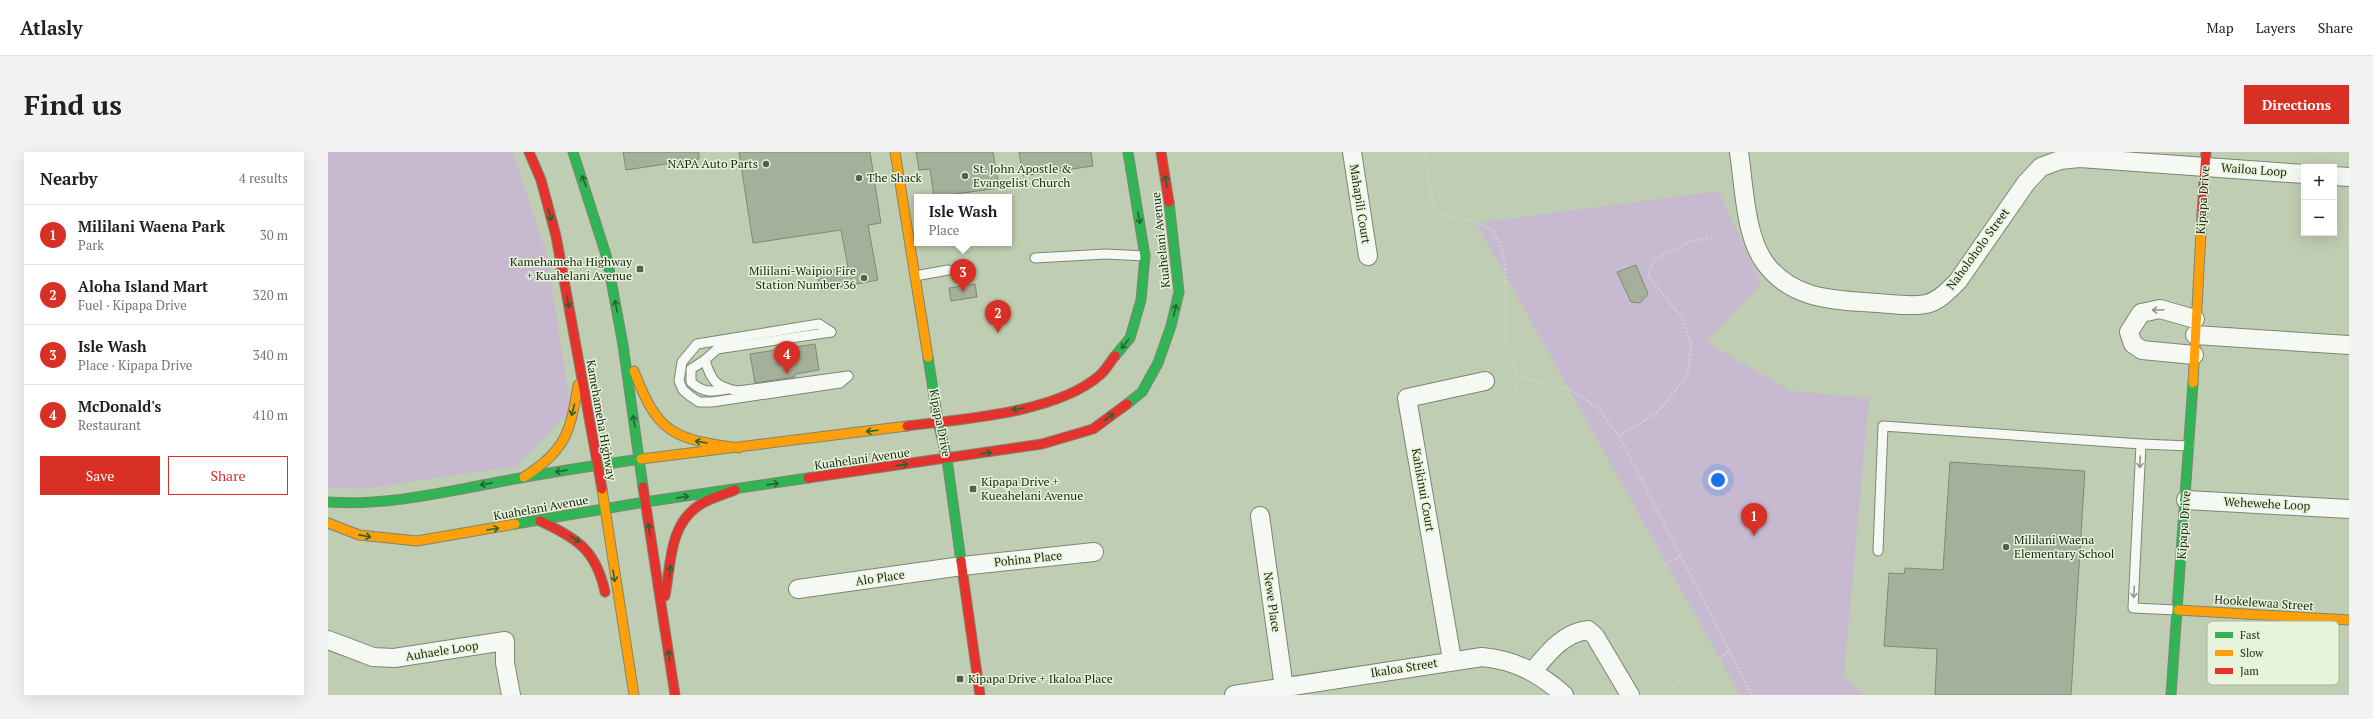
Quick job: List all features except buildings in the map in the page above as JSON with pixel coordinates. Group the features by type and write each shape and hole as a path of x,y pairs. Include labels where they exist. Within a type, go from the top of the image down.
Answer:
{"street":[{"name":"Kamehameha Highway","path":"529,152 541,180 556,236 598,466 634,695"},
{"path":"573,152 588,194 607,258 623,345 645,502 675,695"},
{"name":"Kipapa Drive","path":"895,152 938,422 947,459 980,695"},
{"name":"Kuahelani Avenue","path":"328,502 355,504 389,502 524,477 640,459 740,448 938,422 1040,406 1075,391 1100,374 1130,338 1141,300 1145,256 1128,152"},
{"name":"Kuahelani Avenue","path":"328,523 359,535 417,541 645,502 1042,444 1093,429 1142,392 1158,363 1171,326 1179,292 1174,235 1161,152"},
{"name":"Mahapili Court","path":"1352,152 1368,256"},
{"name":"Naholoholo Street","path":"1739,152 1753,239 1765,263 1784,281 1802,292 1820,299 1907,305 1928,304 1944,294 1958,281 2026,183 2041,167 2060,160 2080,158 2205,159"},
{"name":"Kipapa Drive","path":"2171,695 2190,446 2195,327 2205,159"},
{"name":"Wailoa Loop","path":"2205,159 2301,174"},
{"path":"2337,176 2349,177"},
{"path":"2194,355 2142,350 2133,344 2129,332 2141,313 2160,309 2195,327 2349,345"},
{"path":"623,345 655,416 671,431 690,440 740,448"},
{"path":"524,477 550,458 564,440 575,407 580,372"},
{"name":"Kahikinui Court","path":"1452,660 1407,398 1485,381"},
{"path":"662,609 671,572 671,551 684,518 697,506 734,490"},
{"name":"Wehewehe Loop","path":"2186,500 2349,508"},
{"name":"Newe Place","path":"1260,516 1284,688"},
{"path":"540,521 575,538 590,550 602,572 607,602"},
{"name":"Pohina Place","path":"962,566 1094,552"},
{"name":"Alo Place","path":"798,589 962,566"},
{"name":"Hookelewaa Street","path":"2178,610 2349,620"},
{"path":"1534,671 1556,646 1578,632 1588,630 1595,636 1630,695"},
{"name":"Auhaele Loop","path":"328,640 373,657 394,658 506,641 506,663 512,695"},
{"name":"Ikaloa Street","path":"1234,695 1452,660 1482,657 1515,662 1534,671 1564,695"},
{"path":"621,676 629,695"}],"lane":[{"path":"1035,258 1106,254 1145,256"},
{"path":"915,276 948,270"},
{"path":"705,360 708,372 714,381 727,389 738,391 848,376 840,383 712,402 699,402 683,390 679,381 682,362 698,344 819,324 831,332 717,350 705,360 691,368 691,382 702,391 713,392 727,389"},
{"path":"1878,551 1883,426 2190,446"},
{"path":"2141,444 2133,608 2178,610"}],"path":[{"path":"1425,152 1434,214 1470,220 1491,230 1502,251 1506,289 1506,346 1518,376 1515,390"},
{"path":"1619,436 1658,412 1688,374 1691,344 1683,319 1648,276 1654,260 1691,241 1712,238"},
{"path":"1518,376 1570,390 1598,408 1619,436 1752,695"},
{"path":"1643,576 1681,556"},
{"path":"1668,688 1730,651"}],"shaded area":[{"path":"328,152 513,152 547,256 571,410 516,466 363,489 328,487"},
{"path":"1719,191 1761,284 1706,342 1791,391 1869,398 1844,675 1863,695 1740,695 1476,223"}],"traffic: fast":[{"path":"573,152 607,258 623,345 643,487"},
{"path":"1115,356 1130,338 1141,300 1145,256 1128,152"},
{"path":"1127,404 1142,392 1158,363 1171,326 1179,292 1169,202"},
{"path":"928,357 938,422 947,459 961,561"},
{"path":"2171,695 2193,383"},
{"path":"328,502 348,503 389,501 448,492 584,467 641,459"},
{"path":"515,524 645,502 808,478"}],"traffic: slow":[{"path":"895,152 928,357"},
{"path":"2193,383 2202,214"},
{"path":"634,371 651,408 660,421 671,430 698,441 739,448"},
{"path":"524,477 549,458 564,439 572,416 578,385"},
{"path":"641,459 907,426"},
{"path":"602,489 634,695"},
{"path":"328,523 359,535 417,541 515,524"},
{"path":"2178,610 2349,620"}],"traffic: jam":[{"path":"529,152 541,180 556,236 602,489"},
{"path":"1161,152 1169,202"},
{"path":"2202,214 2206,152"},
{"path":"907,426 981,417 1035,406 1060,398 1082,388 1100,375 1115,356"},
{"path":"808,478 1042,444 1093,429 1127,404"},
{"path":"643,487 675,695"},
{"path":"665,596 670,559 676,535 681,524 689,514 702,503 735,490"},
{"path":"540,521 564,533 583,547 596,566 605,592"},
{"path":"961,561 980,695"}],"place":[{"name":"NAPA Auto Parts","path":"766,164"},
{"name":"St. John Apostle & Evangelist Church","path":"965,176"},
{"name":"The Shack","path":"859,178"},
{"name":"Kamehameha Highway + Kuahelani Avenue","path":"640,269"},
{"name":"Mililani-Waipio Fire Station Number 36","path":"864,278"},
{"name":"Isle Wash","path":"963,292"},
{"name":"Aloha Island Mart","path":"998,333"},
{"name":"McDonald's","path":"787,374"},
{"name":"Kipapa Drive + Kueahelani Avenue","path":"973,489"},
{"name":"Mililani Waena Park","path":"1754,536"},
{"name":"Mililani Waena Elementary School","path":"2006,547"},
{"name":"Kipapa Drive + Ikaloa Place","path":"960,679"}]}
